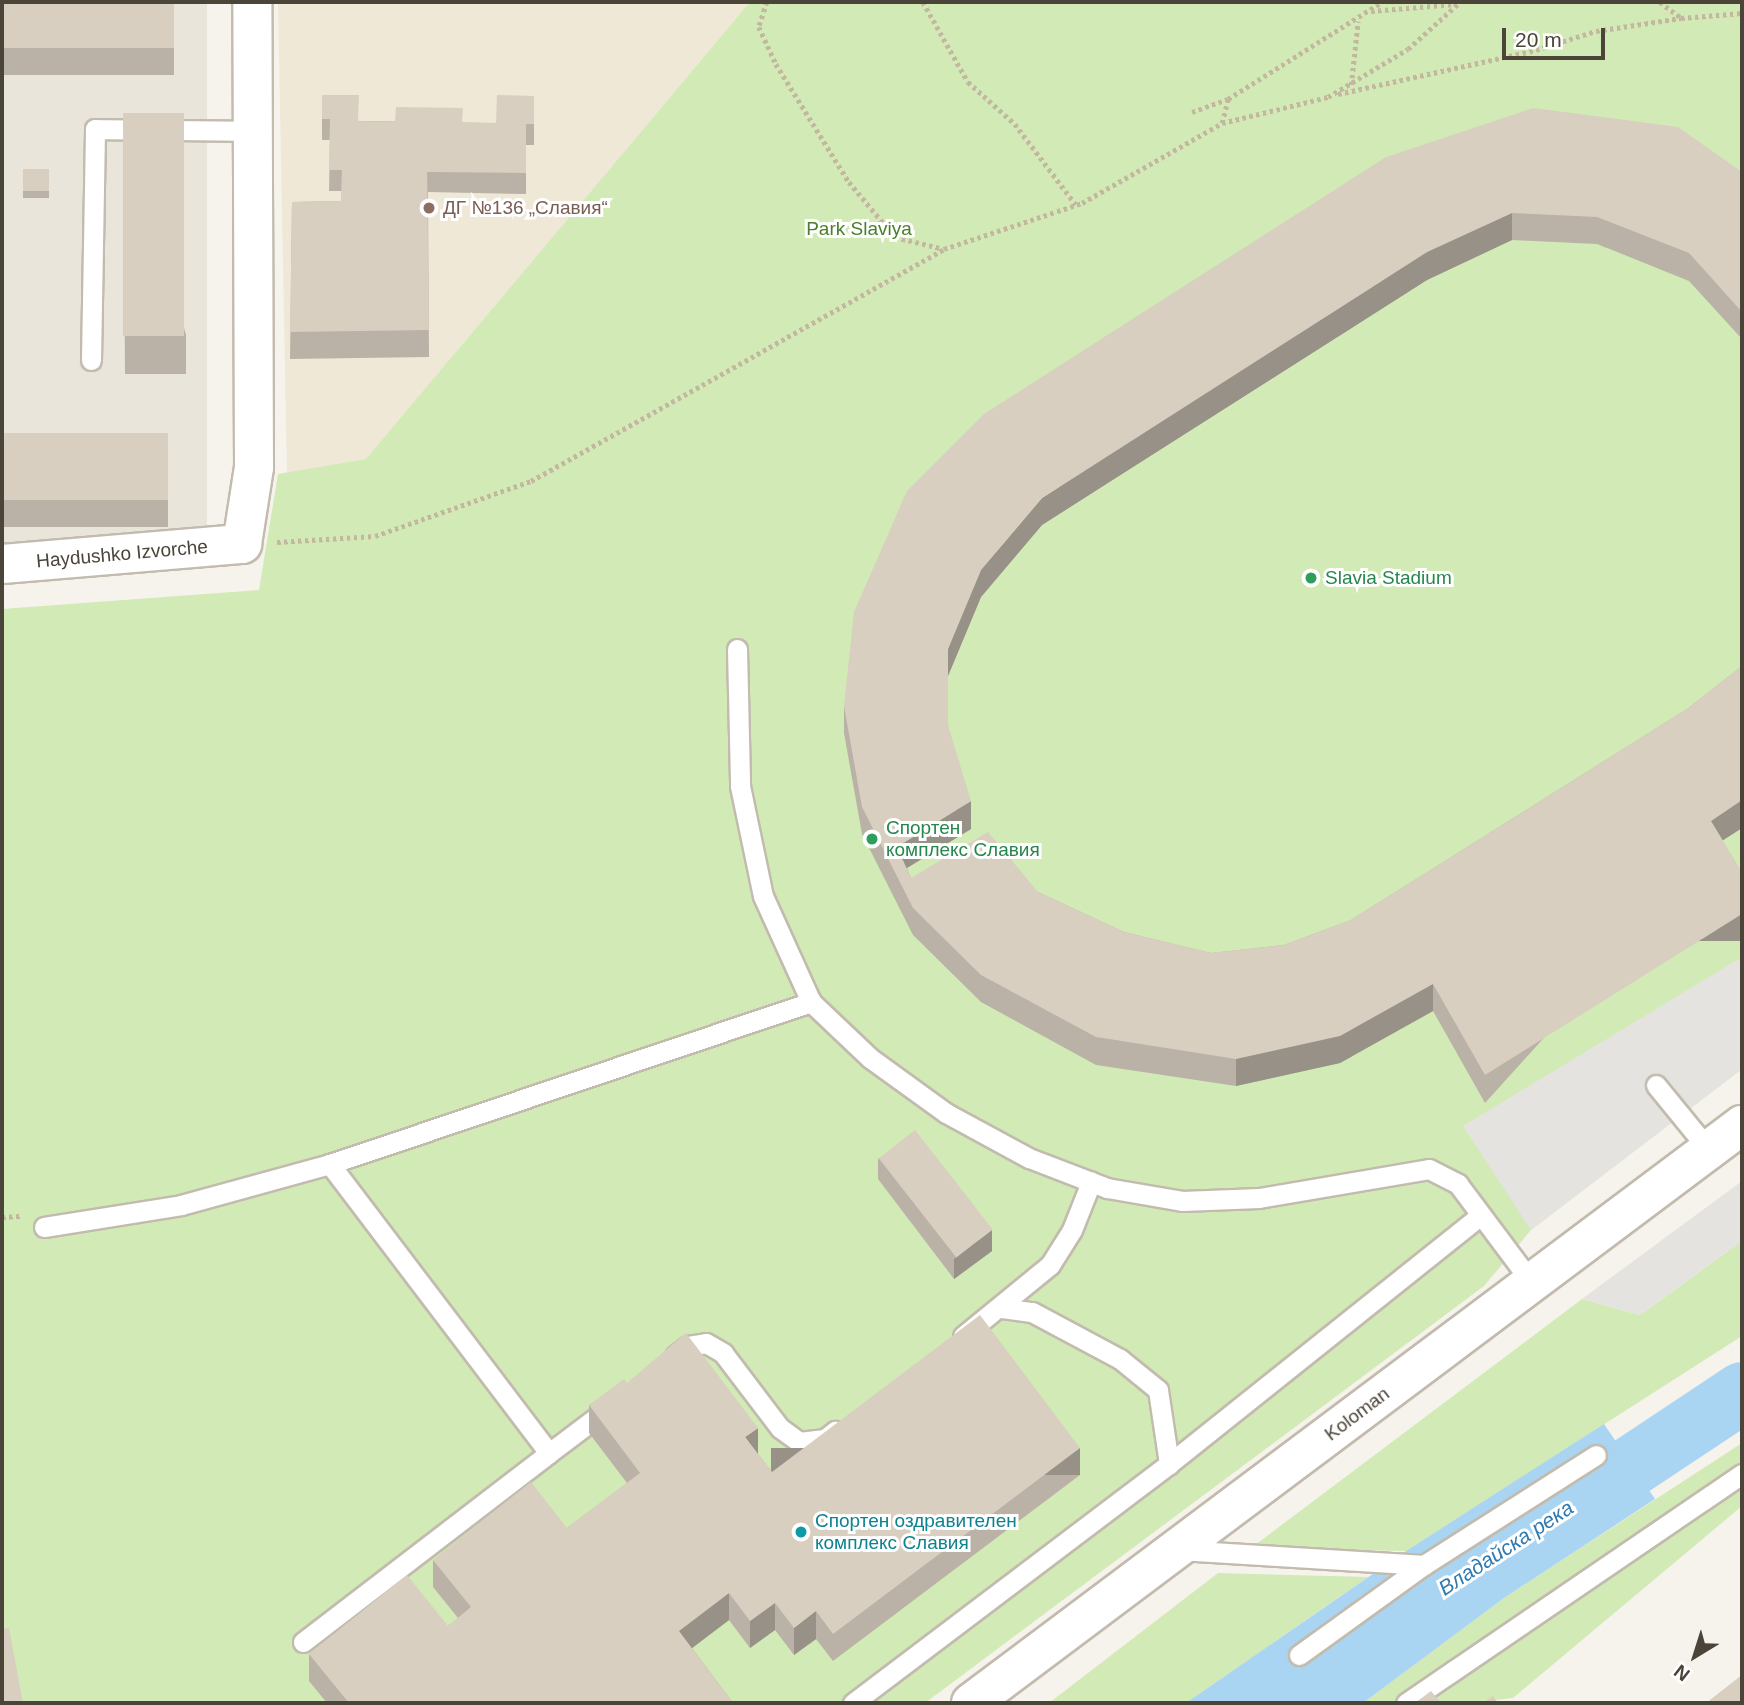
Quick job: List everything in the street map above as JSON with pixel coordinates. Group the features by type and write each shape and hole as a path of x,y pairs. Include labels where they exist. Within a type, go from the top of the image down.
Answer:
{"street":[{"path":"242,544 254,467 252,2"},
{"name":"Haydushko Izvorche","path":"2,564 242,544"},
{"name":"Koloman","path":"971,1703 1742,1125"}],"lane":[{"path":"91,360 95,129 252,131"},
{"path":"737,649 740,786 762,896 811,1002 870,1058 946,1113 1029,1158 1091,1182 1182,1201 1247,1199 1429,1169 1458,1184 1532,1283"},
{"path":"44,1227 181,1205 330,1164 811,1002"},
{"path":"1656,1085 1709,1150"},
{"path":"330,1164 550,1453"},
{"path":"947,1349 1002,1308 1050,1265 1072,1230 1091,1182"},
{"path":"853,1703 1169,1464 1481,1215"},
{"path":"1002,1308 1032,1312 1120,1359 1158,1390 1169,1464"},
{"path":"656,1371 688,1346 706,1343 723,1353 780,1428 799,1442 825,1439 847,1423"},
{"path":"303,1642 624,1396"},
{"path":"1299,1655 1424,1565 1597,1455"},
{"path":"1406,1703 1742,1474"},
{"path":"1175,1550 1424,1565"}],"path":[{"path":"767,2 759,27 776,64 849,182 895,237 944,249"},
{"path":"923,2 968,82 1016,124 1076,205"},
{"path":"1192,112 1228,99 1358,20 1382,2"},
{"path":"1660,2 1681,18"},
{"path":"1369,12 1458,3"},
{"path":"1328,97 1408,49 1458,3"},
{"path":"242,544 375,536 531,481 944,249 1076,205 1222,123 1351,90 1536,50 1596,31 1681,18 1742,13"},
{"path":"1351,90 1358,20"},
{"path":"1222,123 1228,99"}],"shaded area":[{"path":"2,2 207,2 207,548 2,548"},
{"name":"ДГ №136 „Славия“","path":"278,2 750,2 366,459 287,474"},
{"path":"1742,957 1742,1069 1531,1230 1463,1126"},
{"path":"1742,1181 1742,1241 1640,1315 1582,1299"}],"green space":[{"name":"Спортен комплекс Славия","path":"750,2 1742,2 1742,1069 1531,1230 1484,1286 925,1703 2,1703 2,609 259,590 278,474 366,459"},
{"path":"1742,1241 1742,1336 1406,1551 1251,1548 1582,1299 1640,1315"},
{"path":"1742,1443 1742,1506 1513,1698 1469,1703 1363,1703 1504,1598"},
{"path":"1218,1573 1368,1577 1186,1703 1049,1703"}],"water":[{"path":"1604,1424 1655,1499 1504,1598 1363,1703 1186,1703 1406,1551"}],"building":[{"path":"2,2 174,2 174,48 2,48"},
{"path":"322,95 359,95 358,121 395,122 396,107 463,108 462,123 496,123 497,95 534,96 534,124 526,124 526,173 427,172 427,164 342,164 342,170 329,170 330,119 322,119"},
{"path":"1533,108 1678,127 1742,172 1742,312 1689,253 1597,217 1512,213 1427,252 1042,498 981,570 948,649 948,725 971,801 897,847 911,878 988,832 1038,892 1124,932 1211,953 1284,945 1351,920 1687,709 1742,666 1742,800 1711,821 1742,872 1742,914 1485,1075 1433,984 1340,1036 1236,1059 1096,1037 981,975 913,908 862,807 844,706 854,612 907,491 984,414 1386,157"},
{"path":"123,113 184,113 184,336 123,336"},
{"path":"342,164 427,164 429,330 290,332 292,202 341,201"},
{"path":"23,169 49,169 49,191 23,191"},
{"path":"2,433 168,433 168,500 2,500"},
{"path":"915,1130 993,1229 956,1258 879,1158"},
{"name":"Спортен оздравителен комплекс Славия","path":"980,1315 1080,1448 833,1634 816,1611 794,1628 775,1603 750,1621 729,1593 679,1631 733,1703 349,1703 309,1654 407,1575 448,1626 471,1607 433,1560 531,1482 567,1528 640,1473 589,1405 624,1379 627,1383 686,1333 758,1428 745,1437 772,1472"},
{"path":"9,1628 23,1703 2,1703 2,1629"},
{"path":"1742,1675 1742,1703 1706,1703"},
{"path":"1431,1691 1441,1703 1415,1703"},
{"path":"1493,1696 1498,1703 1483,1703"}],"waterway":[{"name":"Владайска река","path":"1563,1511 1742,1392"}],"place":[{"name":"ДГ №136 „Славия“","path":"429,208"},
{"name":"Slavia Stadium","path":"1311,578"},
{"name":"Спортен комплекс Славия","path":"872,839"},
{"name":"Спортен оздравителен комплекс Славия","path":"801,1532"}],"park label":[{"name":"Park Slaviya","path":"859,229"}]}
